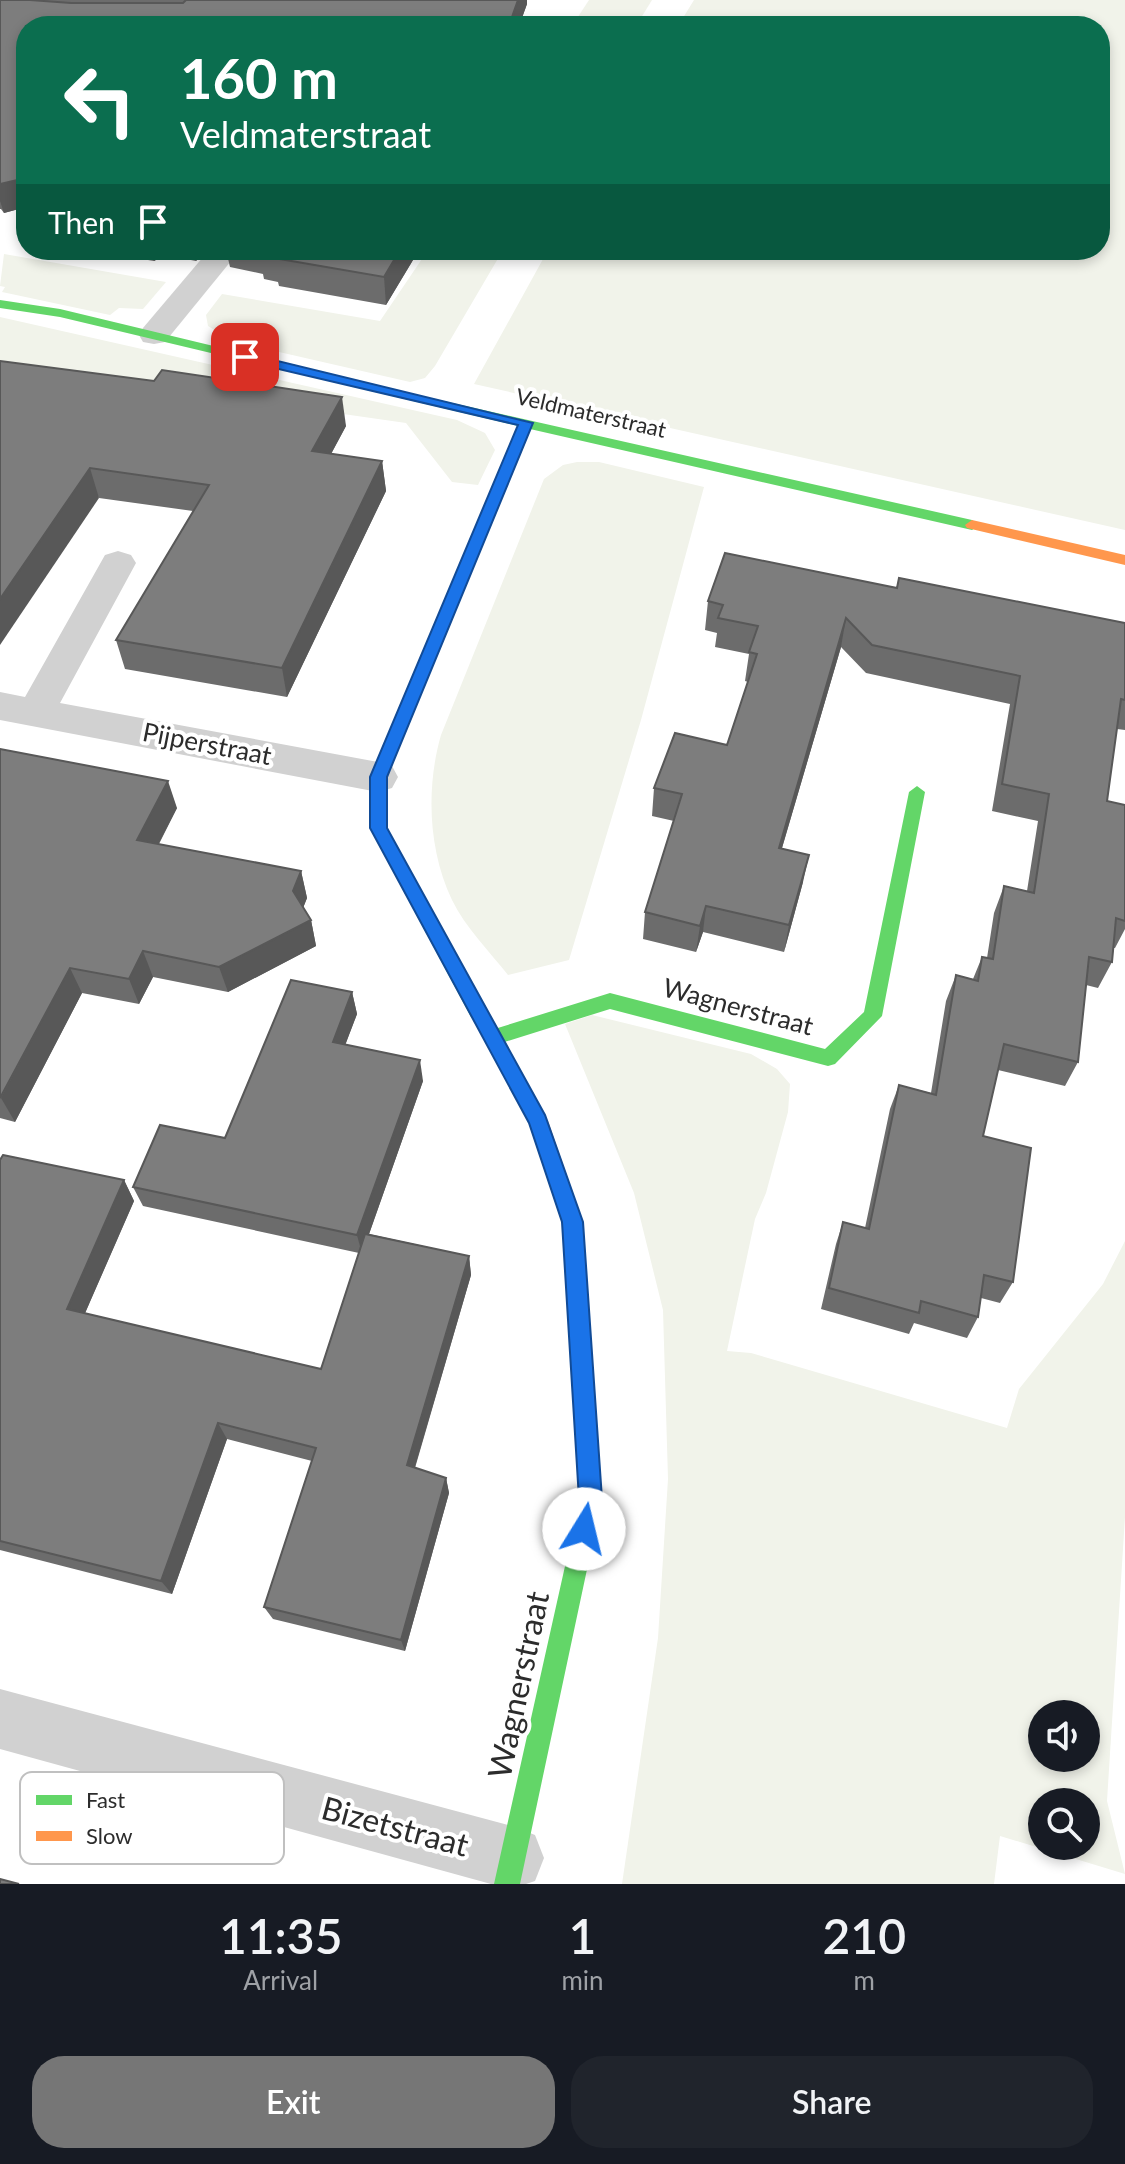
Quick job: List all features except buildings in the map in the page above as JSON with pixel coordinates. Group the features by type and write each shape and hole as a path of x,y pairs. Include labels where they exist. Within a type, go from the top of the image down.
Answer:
{"street":[{"path":"154,335 217,260"},
{"name":"Veldmaterstraat","path":"0,304 60,313 1125,560"},
{"name":"Wagnerstraat","path":"510,1871 591,1499 573,1222 538,1121 495,1037 378,828 378,777 526,423"},
{"name":"Pijperstraat","path":"118,563 18,709 378,777"},
{"name":"Wagnerstraat","path":"495,1037 610,1001 828,1058 873,1016 917,792"},
{"name":"Bizetstraat","path":"0,1719 178,1772"},
{"name":"Bizetstraat","path":"284,1804 510,1871"}],"shaded area":[{"path":"589,0 652,0 642,16 579,16"},
{"path":"694,0 1125,0 1125,530 474,384 542,260 1110,260 1110,16 684,16"},
{"path":"4,254 16,256 16,260 39,260 166,282 143,309 119,308 110,315 2,292 5,287 0,286"},
{"path":"421,260 497,260 435,366 425,378 410,382 218,338 221,334 208,326 206,315 222,294 380,321"},
{"path":"0,317 457,420 485,433 495,450 478,485 452,482 406,423 0,365"},
{"path":"599,462 704,487 641,720 569,960 508,975 464,920 444,881 434,840 433,776 441,735 544,479 563,465"},
{"path":"592,1015 751,1054 777,1069 790,1084 788,1112 766,1193 755,1219 727,1351 751,1353 1007,1428 1019,1389 1103,1284 1125,1241 1125,1517 1107,1801 1125,1874 1079,1860 1100,1860 1100,1788 1028,1788 1028,1845 1000,1836 994,1884 622,1884 658,1638 668,1479 663,1310 634,1193 565,1024"}],"traffic: fast":[{"path":"0,304 60,313 426,401 972,525"},
{"path":"478,1011 378,828 378,777 526,423"},
{"path":"495,1037 610,1001 828,1058 873,1016 917,792"},
{"path":"507,1884 591,1499 576,1275"}],"traffic: slow":[{"path":"972,525 1125,560"},
{"path":"478,1011 538,1121 573,1222 576,1275"}],"route":[{"path":"245,357 526,423 378,777 378,828 495,1037 538,1121 573,1222 591,1499 584,1529"}]}
